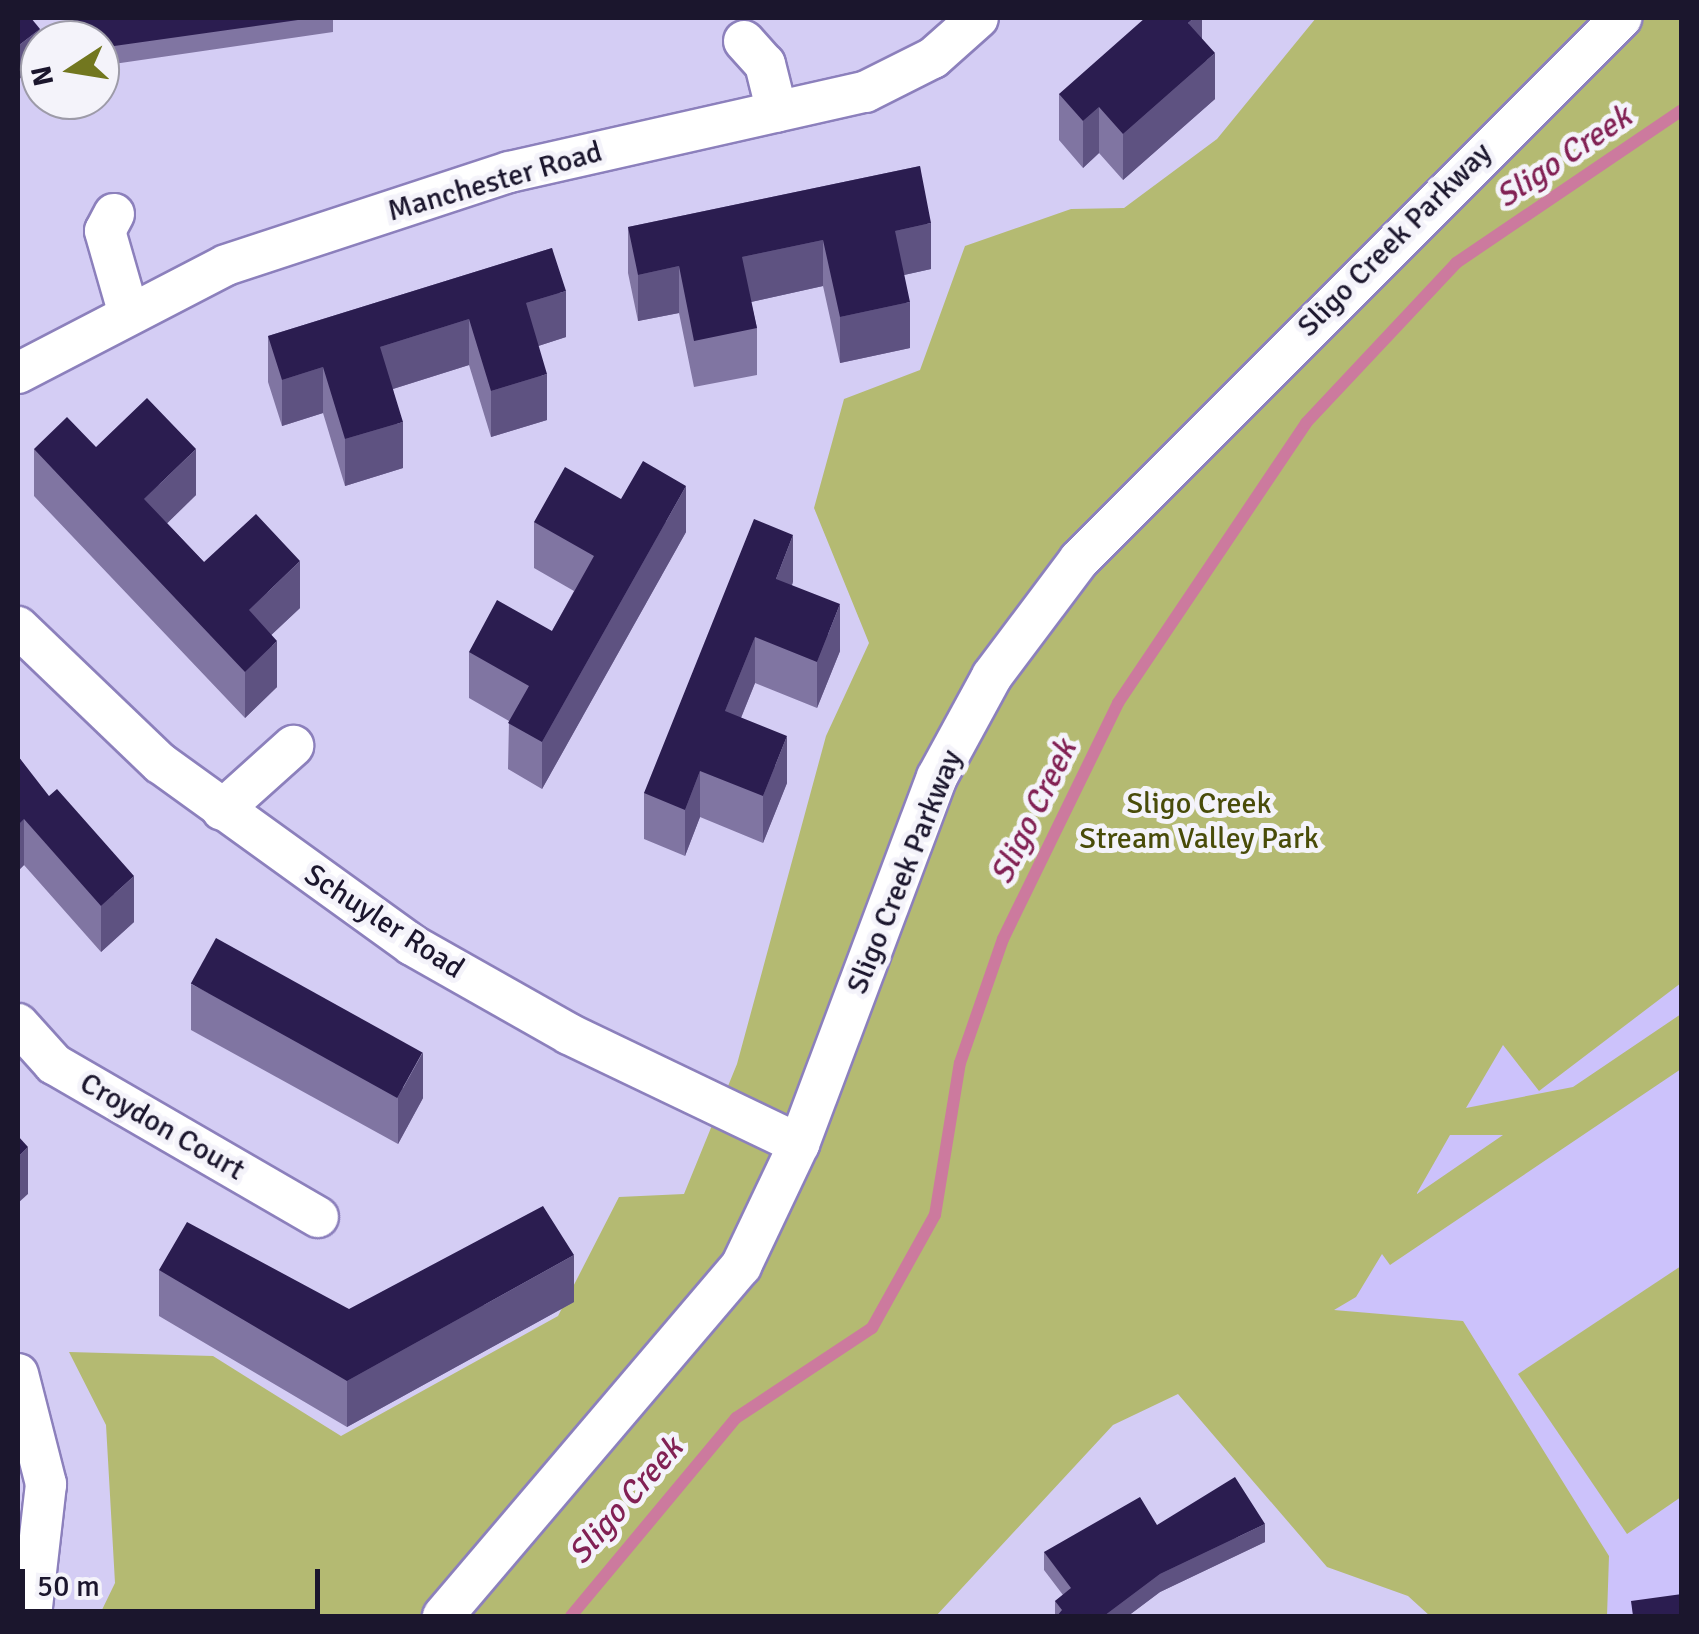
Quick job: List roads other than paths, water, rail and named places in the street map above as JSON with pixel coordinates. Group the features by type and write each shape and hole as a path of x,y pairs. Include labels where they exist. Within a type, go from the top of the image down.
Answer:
{"street":[{"name":"Manchester Road","path":"18,373 128,312 226,265 508,172 865,92 933,58 978,18"},
{"name":"Sligo Creek Parkway","path":"444,1616 684,1344 741,1266 798,1144 937,777 1002,662 1079,560 1622,18"},
{"path":"744,41 765,64 777,112"},
{"path":"114,214 106,231 128,312"},
{"name":"Schuyler Road","path":"18,627 222,810 412,946 798,1144"},
{"path":"222,810 294,746"},
{"name":"Croydon Court","path":"18,1024 54,1064 318,1216"},
{"path":"18,1374 46,1484 31,1616"}],"waterway":[{"name":"Sligo Creek","path":"571,1616 736,1418 872,1328 935,1215 960,1063 1003,939 1118,703 1306,423 1456,263 1682,110"}],"park label":[{"name":"Sligo Creek Stream Valley Park","path":"1199,821"}]}
